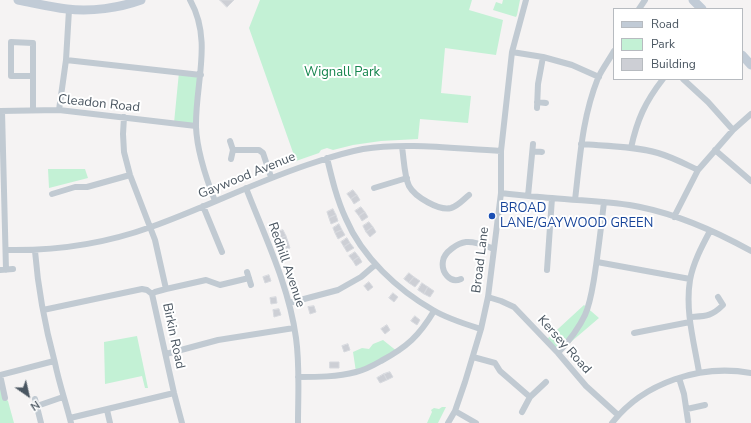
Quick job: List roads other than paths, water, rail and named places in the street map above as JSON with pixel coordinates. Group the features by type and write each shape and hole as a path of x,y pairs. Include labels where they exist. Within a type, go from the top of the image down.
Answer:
{"street":[{"path":"18,0 43,2 69,10 108,8 141,0"},
{"path":"190,0 200,31 203,52 196,126 200,155 215,201"},
{"name":"Broad Lane","path":"448,423 455,411 473,357 488,297 500,193 501,151 512,52 526,0"},
{"path":"693,0 701,8"},
{"path":"59,110 66,60 69,10"},
{"path":"33,76 11,76 11,42 33,43 34,110"},
{"path":"512,52 543,57 572,65 599,77"},
{"path":"575,200 581,144 587,112 599,77 613,53"},
{"path":"743,56 751,65"},
{"path":"543,57 538,84 537,105 546,103"},
{"path":"66,60 201,75"},
{"path":"631,148 635,128 643,109 662,80"},
{"path":"684,80 708,102 733,130"},
{"name":"Cleadon Road","path":"1,111 59,110 196,126"},
{"path":"1,111 6,250 3,270 13,269"},
{"path":"674,217 698,170 733,130 751,114"},
{"path":"124,117 124,152 130,175 155,240 166,289"},
{"path":"230,141 233,150 231,159"},
{"path":"528,196 533,144"},
{"path":"581,144 631,148 658,153 680,161 698,170"},
{"name":"Gaywood Avenue","path":"6,250 35,251 71,247 116,238 151,227 271,177 327,158 363,149 411,146 501,151"},
{"path":"402,147 410,188 420,197 431,205 442,208 453,208 468,196"},
{"path":"233,150 259,150 263,153 271,177"},
{"path":"715,150 751,180"},
{"path":"533,151 542,152"},
{"path":"327,158 346,220 363,249 375,264 398,286 417,301 434,311 481,329"},
{"path":"52,194 75,187 87,187 130,175"},
{"path":"374,188 407,178"},
{"name":"Redhill Avenue","path":"246,188 281,276 289,303 296,339 298,423"},
{"path":"500,193 604,202 640,207 674,217 710,231 732,240 751,251"},
{"path":"547,270 552,198"},
{"path":"558,353 577,330 585,314 590,298 597,262 604,202"},
{"path":"203,206 222,252"},
{"path":"699,372 690,320 690,279 696,259 710,231"},
{"path":"461,279 456,281 450,280 446,276 443,267 443,260 446,254 457,245 466,242 476,243 494,249"},
{"path":"35,251 37,280 43,310 54,361 70,421 174,393"},
{"path":"597,262 690,279"},
{"path":"289,303 338,290 361,277 375,264"},
{"path":"152,294 166,289 206,280 220,285 249,278"},
{"name":"Birkin Road","path":"43,310 142,289 147,290 152,294 182,423"},
{"name":"Kersey Road","path":"488,297 514,307 558,353 586,386 618,415"},
{"path":"718,297 723,305 730,307"},
{"path":"634,333 715,313 723,305"},
{"path":"298,377 327,377 356,372 376,364 409,343 434,311"},
{"path":"166,354 218,340 294,328"},
{"path":"473,357 495,364 500,371 530,397"},
{"path":"5,398 0,375 54,361"},
{"path":"612,423 618,415 637,399 661,384 699,372 718,370 751,373"},
{"path":"679,378 684,394 688,422"},
{"path":"522,412 530,397 546,382"},
{"path":"37,406 63,397"},
{"path":"34,399 41,423"},
{"path":"687,409 705,405"},
{"path":"107,410 110,423"},
{"path":"455,411 476,423"}],"place":[{"name":"BROAD LANE/GAYWOOD GREEN","path":"492,216"}],"park label":[{"name":"Wignall Park","path":"342,73"}]}
